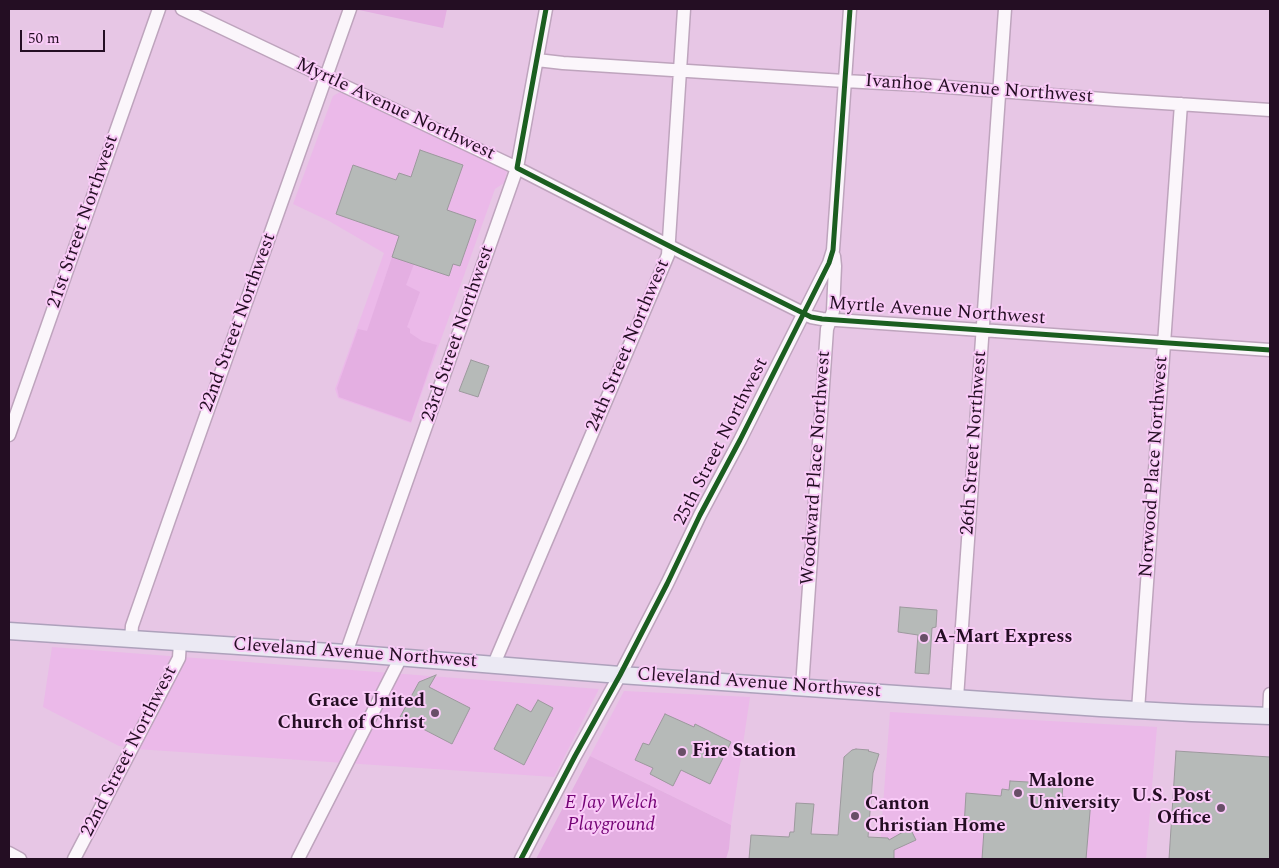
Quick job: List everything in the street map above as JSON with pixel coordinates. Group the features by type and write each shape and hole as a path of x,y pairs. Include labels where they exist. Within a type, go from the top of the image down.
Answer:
{"main road":[{"name":"Cleveland Avenue Northwest","path":"9,630 401,657 620,675 1192,714 1269,716"}],"street":[{"name":"21st Street Northwest","path":"9,435 159,9"},
{"name":"Myrtle Avenue Northwest","path":"182,9 517,168 669,246 817,318 1270,350"},
{"name":"22nd Street Northwest","path":"131,639 132,626 350,9"},
{"name":"23rd Street Northwest","path":"346,653 517,168 546,9"},
{"name":"24th Street Northwest","path":"494,664 668,255 684,9"},
{"name":"25th Street Northwest","path":"522,859 667,584 700,515 829,263 833,250 850,9"},
{"name":"26th Street Northwest","path":"957,698 1005,9"},
{"name":"Ivanhoe Avenue Northwest","path":"537,60 1270,110"},
{"name":"Norwood Place Northwest","path":"1138,710 1181,104"},
{"name":"Woodward Place Northwest","path":"802,687 827,329 833,311 835,266 833,250"},
{"name":"22nd Street Northwest","path":"74,859 178,658 180,642"},
{"path":"298,859 401,657"},
{"path":"1269,716 1270,694"},
{"path":"9,854 20,859"}],"shaded area":[{"path":"340,92 479,156 507,171 504,183 495,189 411,423 338,398 335,389 384,253 329,221 293,204 333,96"},
{"path":"52,647 599,689 554,777 136,749 119,746 43,707"},
{"path":"624,691 750,697 731,825 590,756"},
{"name":"Malone University","path":"890,712 1157,727 1146,859 879,859"}],"green space":[{"path":"359,9 447,9 443,28"},
{"path":"392,257 414,264 406,285 420,292 407,327 410,329 410,333 422,341 437,345 411,422 339,397 337,388 358,329 367,331"},
{"name":"E Jay Welch Playground","path":"590,756 731,825 729,849 726,859 536,859"}],"building":[{"path":"420,150 463,165 447,210 476,220 460,266 453,264 449,276 392,257 399,236 336,214 353,165 396,180 399,173 411,177"},
{"path":"471,360 489,366 478,397 459,391"},
{"name":"A-Mart Express","path":"900,607 937,610 936,627 932,628 929,674 915,673 918,635 898,632"},
{"name":"Grace United Church of Christ","path":"436,675 429,687 470,708 452,744 400,717 419,682"},
{"path":"538,700 553,708 524,765 494,749 517,704 531,712"},
{"name":"Fire Station","path":"665,714 694,727 695,724 731,742 710,784 681,770 673,786 650,774 653,768 635,760 643,743 649,745"},
{"name":"Canton Christian Home","path":"856,749 869,750 879,754 873,773 868,837 888,838 889,840 910,828 916,840 894,850 894,859 749,859 751,835 789,837 790,832 794,832 796,803 814,804 811,834 838,835 844,757"},
{"name":"U.S. Post Office","path":"1176,751 1270,757 1270,859 1169,859"},
{"path":"1010,781 1063,784 1062,797 1091,800 1086,859 982,859 984,830 964,827 966,793 1001,796 1002,789 1009,790"}],"cycle path":[{"path":"546,9 517,168 811,317 1270,350"},
{"path":"521,859 620,675 829,263 833,250 850,9"}],"place":[{"name":"A-Mart Express","path":"924,638"},
{"name":"Grace United Church of Christ","path":"435,713"},
{"name":"Fire Station","path":"682,752"},
{"name":"Malone University","path":"1018,793"},
{"name":"U.S. Post Office","path":"1221,808"},
{"name":"Canton Christian Home","path":"855,816"}]}
